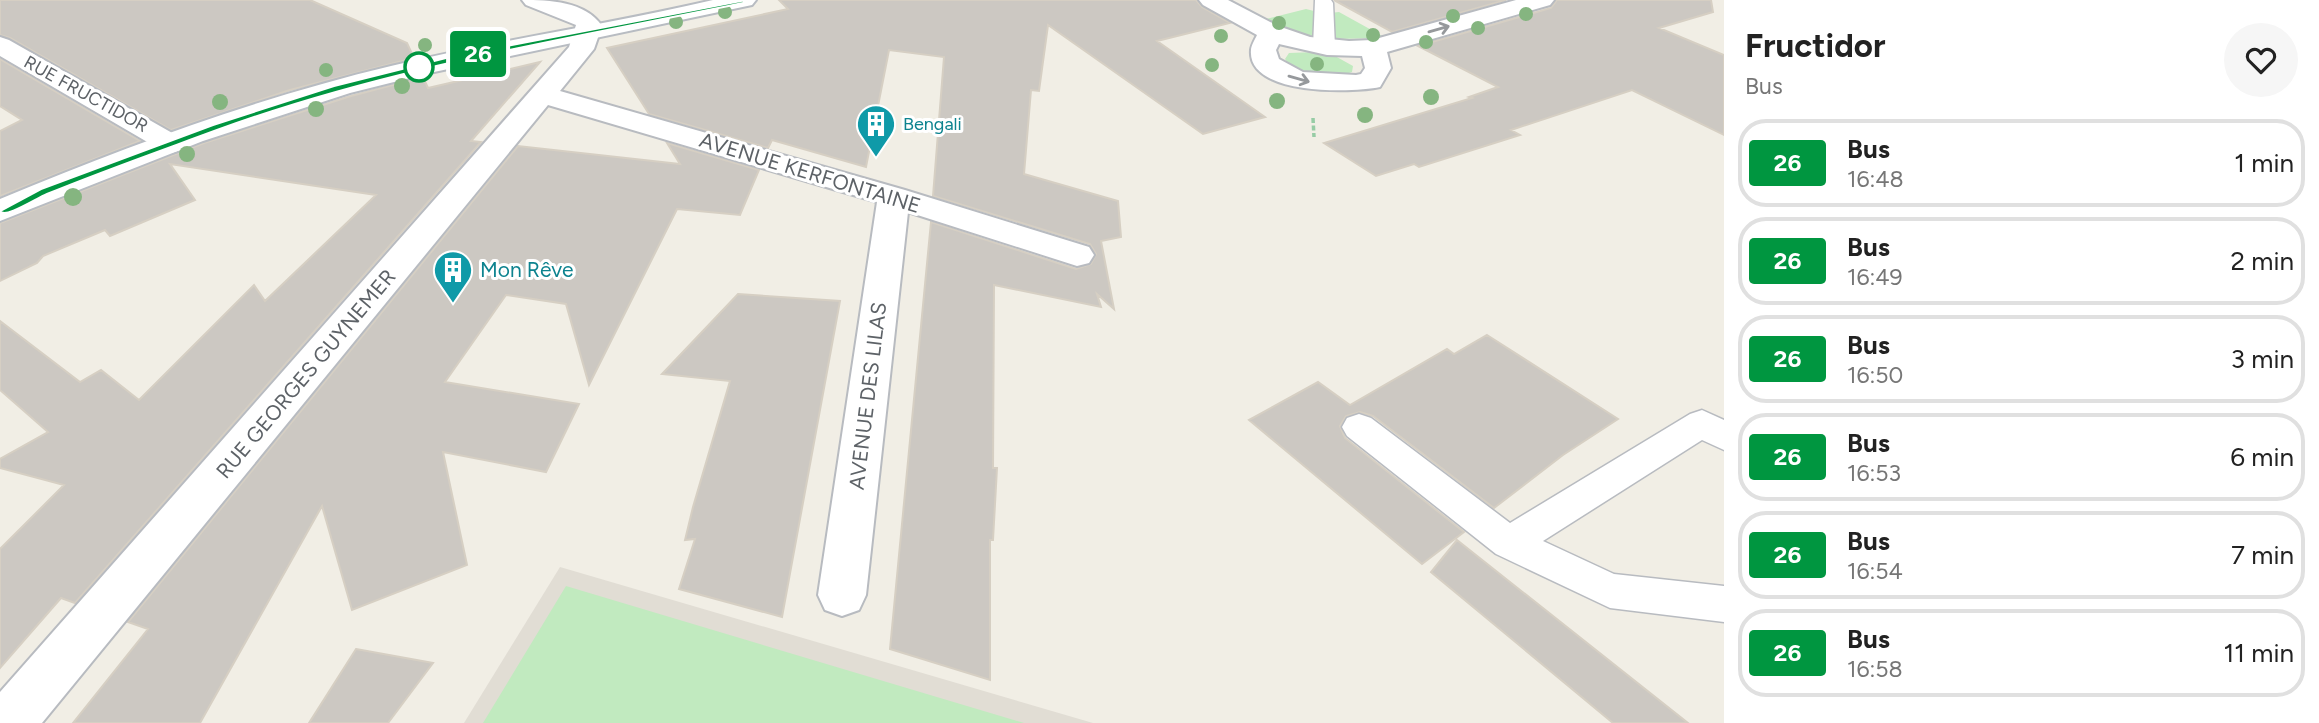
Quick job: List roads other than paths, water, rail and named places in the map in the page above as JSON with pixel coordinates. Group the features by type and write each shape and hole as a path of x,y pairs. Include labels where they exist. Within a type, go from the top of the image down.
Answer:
{"street":[{"path":"534,0 587,27 744,0"},
{"path":"0,194 74,163 351,85 587,27 677,0"},
{"path":"1211,0 1270,34 1324,47 1373,48 1542,0"},
{"name":"RUE GEORGES GUYNEMER","path":"8,723 542,96 581,49 587,27"},
{"path":"1270,34 1263,44 1262,52 1276,70 1294,79 1318,84 1346,85 1370,81 1378,68 1373,48"},
{"name":"RUE FRUCTIDOR","path":"0,46 164,139"},
{"name":"AVENUE KERFONTAINE","path":"542,96 565,100 894,197 1077,254"},
{"path":"0,211 164,139"},
{"name":"AVENUE DES LILAS","path":"842,595 894,197"}],"lane":[{"path":"1323,3 1324,47"},
{"path":"1509,543 1702,423 1724,437"},
{"path":"1359,427 1509,543 1610,591 1724,604"}],"place":[{"name":"Bengali","path":"876,158"},
{"name":"Mon Rêve","path":"453,304"}]}
